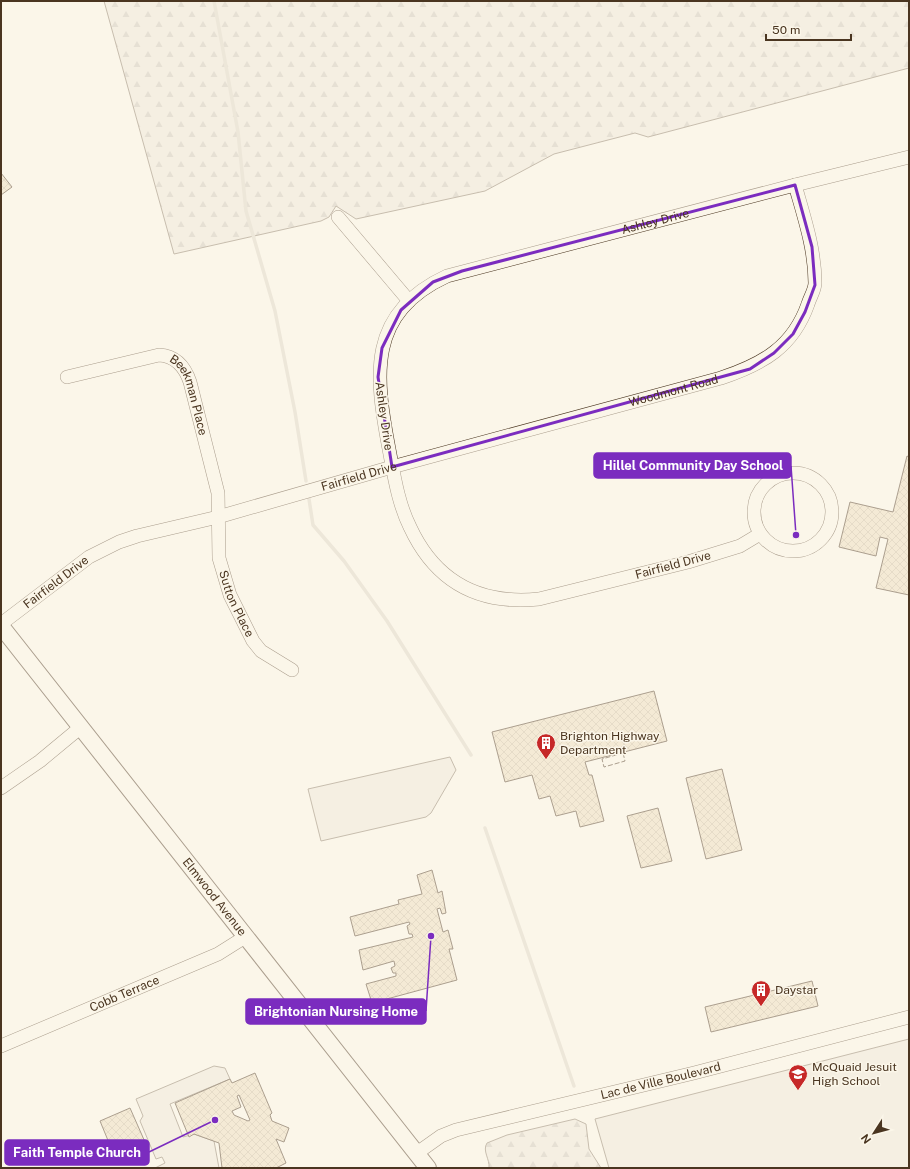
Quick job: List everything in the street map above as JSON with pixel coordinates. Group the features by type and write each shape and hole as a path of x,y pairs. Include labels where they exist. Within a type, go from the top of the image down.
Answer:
{"main road":[{"name":"Elmwood Avenue","path":"1,625 428,1168"}],"street":[{"name":"Ashley Drive","path":"392,467 379,393 382,348 393,321 409,301 433,282 462,271 909,157"},
{"name":"Woodmont Road","path":"392,467 722,378 750,369 774,353 793,334 805,312 815,285 812,247 795,185"},
{"path":"338,217 409,301"},
{"name":"Beekman Place","path":"67,377 159,355 170,357 182,365 190,382 218,493 218,517"},
{"name":"Fairfield Drive","path":"1,625 70,571 104,548 136,536 218,517 392,467 409,526 425,553 449,578 464,587 491,598 519,601 540,599 688,562 740,546 760,534"},
{"path":"791,473 803,474 814,479 823,486 829,497 832,509 831,522 826,534 817,544 806,550 780,550 769,544 760,534 755,523 755,500 761,489 769,481 780,475 791,473"},
{"name":"Sutton Place","path":"218,517 219,558 230,594 253,641 261,651 292,670"},
{"path":"1,788 40,761 81,727"},
{"name":"Cobb Terrace","path":"1,1046 218,954 245,937"},
{"name":"Lac de Ville Boulevard","path":"417,1153 435,1139 456,1130 694,1073 909,1017"}],"highlighted area":[{"path":"795,185 812,247 815,285 805,312 793,334 774,353 750,369 392,467 378,377 382,348 401,310 433,282 462,271"}],"green space":[{"path":"104,1 909,1 909,68 648,137 635,133 554,154 485,191 356,219 336,206 329,217 321,221 174,254"},
{"name":"McQuaid Jesuit High School","path":"909,1039 909,1168 609,1168 595,1119"},
{"path":"575,1119 586,1124 589,1149 601,1168 489,1168 485,1149 487,1143 507,1135"}],"shaded area":[{"path":"450,757 456,770 431,813 426,817 321,841 308,789"},
{"path":"214,1066 225,1068 230,1079 170,1104 183,1137 194,1134 214,1141 219,1168 155,1168 165,1163 162,1157 156,1159 140,1121 143,1116 136,1099"}],"building":[{"path":"1,173 12,187 1,195"},
{"path":"907,456 909,457 909,595 876,588 888,539 880,537 876,556 839,547 850,502 893,512"},
{"name":"Brighton Highway Department","path":"654,691 667,741 585,762 589,775 592,775 604,821 580,827 576,811 556,816 550,796 539,799 532,775 505,782 492,732"},
{"name":"Brighton Highway Department","path":"722,769 742,850 706,859 686,778"},
{"path":"658,808 672,861 641,868 627,816"},
{"path":"432,870 438,893 442,891 446,913 442,914 440,908 437,909 443,932 448,930 453,949 449,949 457,980 372,1003 366,984 396,976 396,973 393,973 391,968 395,966 394,961 363,970 359,950 413,937 412,934 409,934 407,926 410,924 409,922 355,936 350,917 399,904 398,900 422,894 417,875"},
{"name":"Daystar","path":"812,981 818,1006 711,1032 705,1007"},
{"path":"255,1073 272,1113 270,1115 272,1121 289,1128 284,1142 276,1139 286,1163 276,1168 222,1168 219,1143 194,1134 189,1137 175,1103 230,1079 232,1083","holes":["239,1095 250,1120 248,1121 234,1115 232,1111 241,1107 237,1096"]},
{"path":"130,1108 145,1142 114,1155 100,1121"}],"waterway":[{"path":"214,1 238,132 246,211 275,311 295,412 306,481"},
{"path":"309,499 313,525 344,561 387,621 471,755"},
{"path":"485,828 574,1086"}],"fence":[{"path":"623,753 625,761 604,767 602,759 623,753"}],"place":[{"name":"Hillel Community Day School","path":"796,535"},
{"name":"Brighton Highway Department","path":"546,760"},
{"name":"Brightonian Nursing Home","path":"431,936"},
{"name":"Daystar","path":"761,1007"},
{"name":"McQuaid Jesuit High School","path":"798,1091"},
{"name":"Faith Temple Church","path":"215,1120"}]}
